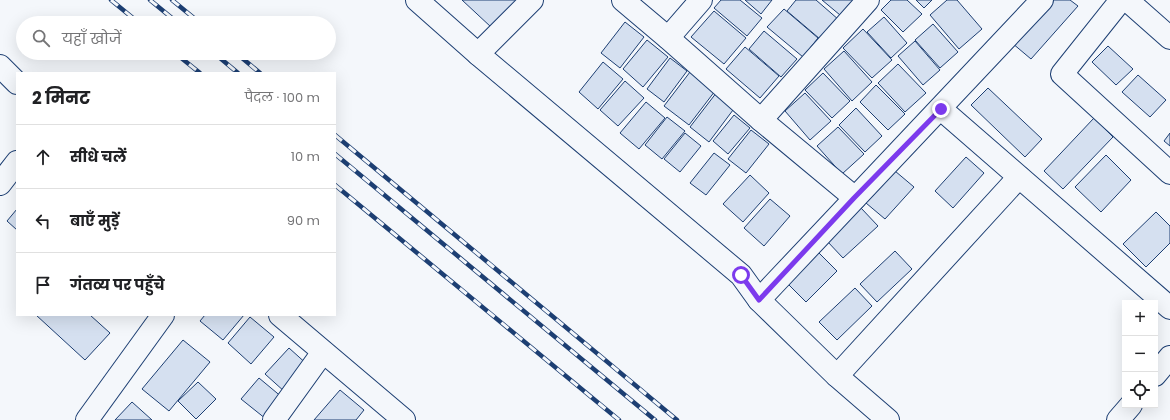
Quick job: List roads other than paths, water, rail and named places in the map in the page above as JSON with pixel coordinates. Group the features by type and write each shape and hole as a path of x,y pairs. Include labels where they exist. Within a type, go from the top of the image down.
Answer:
{"street":[{"path":"417,0 478,54 741,275 759,300 837,376 888,420"},
{"path":"478,54 532,0"},
{"path":"623,0 761,120 854,198"},
{"path":"668,38 701,0"},
{"path":"761,120 868,0"},
{"path":"759,300 854,198 941,109 1042,0"},
{"path":"1121,0 1062,74 1170,173"},
{"path":"1127,0 1170,38"},
{"path":"0,66 16,82"},
{"path":"941,109 1170,308"},
{"path":"0,184 16,163"},
{"path":"837,376 1019,177"},
{"path":"90,419 162,316"},
{"path":"281,316 404,420"},
{"path":"274,420 324,352"},
{"path":"1118,420 1128,408"}],"railway":[{"path":"111,0 130,16"},
{"path":"150,0 169,16"},
{"path":"172,0 191,16"},
{"path":"184,60 199,72"},
{"path":"222,60 237,72"},
{"path":"244,60 259,72"},
{"path":"336,136 677,420"},
{"path":"336,155 655,420"},
{"path":"336,186 619,420"}]}
